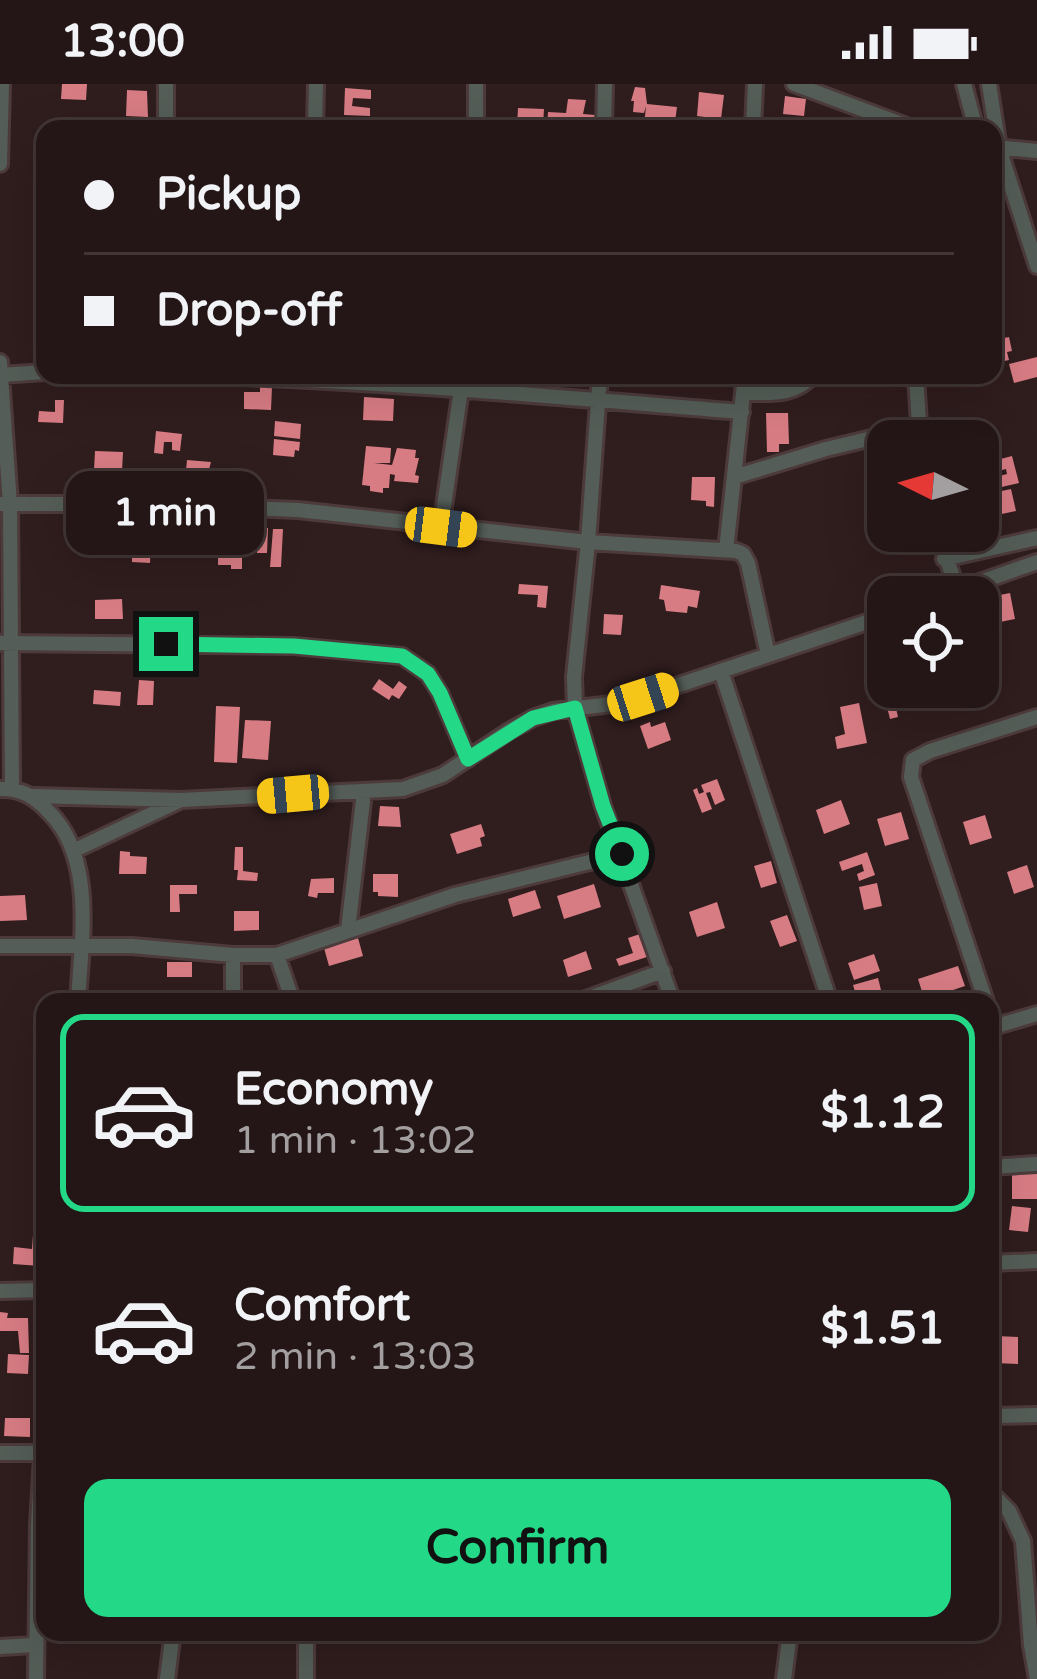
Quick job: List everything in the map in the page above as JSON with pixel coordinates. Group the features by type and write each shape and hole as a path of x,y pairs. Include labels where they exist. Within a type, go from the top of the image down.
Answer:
{"street":[{"path":"0,164 2,84"},
{"path":"166,84 166,120"},
{"path":"315,120 316,84"},
{"path":"476,84 476,120"},
{"path":"604,120 605,84"},
{"path":"753,120 755,84"},
{"path":"794,84 830,90 884,120"},
{"path":"964,84 974,120"},
{"path":"989,84 993,120"},
{"path":"1002,148 1037,151"},
{"path":"1002,164 1037,266"},
{"path":"0,362 6,789 34,796 181,800 403,789 468,759 533,718 620,703 867,622"},
{"path":"0,375 36,373"},
{"path":"441,527 462,384"},
{"path":"484,384 742,412"},
{"path":"600,384 575,661 575,708 603,806 670,993"},
{"path":"726,550 745,384"},
{"path":"745,393 782,393 803,384"},
{"path":"916,384 918,420"},
{"path":"734,477 826,449 867,442"},
{"path":"5,504 279,509 588,542 726,550 743,554 748,563 768,655"},
{"path":"944,559 1037,538"},
{"path":"942,552 951,576"},
{"path":"996,576 1037,562"},
{"path":"5,643 294,646 402,656 428,674 468,759"},
{"path":"721,671 827,993"},
{"path":"983,993 910,768 913,760 930,751 1037,717"},
{"path":"348,930 364,791"},
{"path":"34,796 59,822 75,850 80,884 78,993"},
{"path":"75,850 181,800"},
{"path":"0,946 81,945 277,955 455,896 622,854"},
{"path":"277,955 290,993"},
{"path":"232,993 233,956"},
{"path":"603,993 663,971"},
{"path":"999,1023 1036,1016"},
{"path":"999,1166 1037,1164"},
{"path":"999,1263 1037,1262"},
{"path":"0,1291 36,1290"},
{"path":"999,1415 1037,1414"},
{"path":"0,1453 36,1453"},
{"path":"999,1501 1020,1530 1026,1554 1036,1679"},
{"path":"35,1679 36,1607"},
{"path":"166,1679 172,1641"},
{"path":"306,1679 307,1641"},
{"path":"784,1679 789,1641"},
{"path":"0,1647 34,1645"}],"building":[{"path":"62,84 87,84 86,100 61,99"},
{"path":"635,87 645,88 647,104 677,107 675,120 645,120 646,106 644,113 633,112"},
{"path":"345,88 371,90 371,99 353,98 352,106 370,108 370,116 344,115"},
{"path":"127,90 147,91 148,117 126,116"},
{"path":"699,92 724,95 721,119 697,116"},
{"path":"785,96 806,99 804,116 783,114"},
{"path":"568,99 586,100 583,114 595,115 595,120 548,120 548,112 566,113"},
{"path":"518,108 544,109 543,120 517,120"},
{"path":"1002,332 1004,338 1009,337 1012,351 1007,352 1009,360 1002,362"},
{"path":"1037,357 1037,377 1014,383 1009,364"},
{"path":"260,387 272,387 271,410 244,409 244,392 260,392"},
{"path":"364,397 394,399 393,421 363,420"},
{"path":"55,400 64,400 63,423 38,422 39,411 55,412"},
{"path":"766,413 788,413 789,444 779,444 779,452 767,452"},
{"path":"275,421 301,424 300,439 274,436"},
{"path":"156,431 182,434 180,451 172,450 172,442 164,442 163,454 154,453"},
{"path":"274,439 300,442 299,451 295,450 294,457 273,455"},
{"path":"366,446 391,448 390,463 374,463 392,465 397,448 416,450 418,483 394,481 395,475 390,474 389,488 383,488 383,493 370,491 370,486 362,485"},
{"path":"95,451 123,452 122,471 94,470"},
{"path":"1012,456 1019,483 999,488 999,476 1007,474 1006,469 999,471 999,459"},
{"path":"187,460 211,462 207,477 185,481"},
{"path":"692,477 715,477 714,507 691,500"},
{"path":"1011,489 1016,511 999,515 999,492"},
{"path":"130,524 142,525 142,538 151,538 150,563 132,562 132,550 140,550 140,543 130,543"},
{"path":"242,527 268,528 267,553 242,547 242,569 218,565 218,531 242,531"},
{"path":"273,529 283,529 281,567 270,567"},
{"path":"519,584 548,586 546,608 537,607 538,595 518,594"},
{"path":"661,585 700,591 697,608 688,606 687,613 666,611 664,600 659,599"},
{"path":"1010,593 1015,619 999,622 999,595"},
{"path":"122,599 123,619 95,619 95,600"},
{"path":"604,614 623,615 621,635 603,634"},
{"path":"379,679 393,689 399,681 407,687 399,699 392,695 389,700 372,689"},
{"path":"139,680 154,681 153,705 137,705"},
{"path":"94,690 121,692 120,706 93,704"},
{"path":"859,703 867,743 837,749 835,737 845,734 840,707"},
{"path":"216,706 240,707 237,763 214,762"},
{"path":"245,720 271,721 268,760 242,758"},
{"path":"650,722 651,727 665,722 671,740 648,749 640,726"},
{"path":"717,779 725,800 715,805 710,792 706,793 712,809 702,813 693,790 704,792 701,785"},
{"path":"841,800 850,824 824,834 816,810"},
{"path":"380,806 399,807 401,827 378,826"},
{"path":"901,812 909,839 885,846 877,819"},
{"path":"985,815 992,838 970,845 963,822"},
{"path":"481,824 482,846 457,854 450,834"},
{"path":"235,847 243,847 243,871 258,873 257,881 237,880"},
{"path":"120,851 147,857 146,874 119,874"},
{"path":"867,852 875,875 859,881 862,864 842,871 839,862"},
{"path":"771,861 777,883 761,888 754,866"},
{"path":"1027,865 1034,887 1014,894 1007,872"},
{"path":"373,874 398,874 398,897 373,892"},
{"path":"334,878 334,893 308,896 311,879"},
{"path":"877,883 882,906 864,910 859,887"},
{"path":"594,884 601,907 564,919 557,896"},
{"path":"170,885 197,885 197,894 179,894 180,912 170,912"},
{"path":"535,890 541,908 513,917 508,899"},
{"path":"25,895 27,920 0,921 0,896"},
{"path":"717,902 725,928 697,937 689,912"},
{"path":"234,911 259,911 259,930 234,931"},
{"path":"787,915 797,941 780,947 770,921"},
{"path":"643,933 650,956 619,966 616,959 633,953 628,938"},
{"path":"358,938 363,956 329,966 324,948"},
{"path":"586,951 592,969 568,977 563,960"},
{"path":"874,954 880,971 854,980 848,963"},
{"path":"167,962 192,962 192,977 167,977"},
{"path":"958,966 965,986 954,993 922,993 918,979"},
{"path":"878,978 882,993 855,993 853,985"},
{"path":"1012,1173 1037,1173 1037,1199 1012,1199"},
{"path":"1012,1206 1031,1208 1028,1232 1009,1230"},
{"path":"36,1235 36,1266 13,1264 14,1247 32,1249"},
{"path":"0,1312 8,1313 7,1318 28,1318 29,1353 20,1353 18,1331 0,1331"},
{"path":"999,1336 1018,1337 1018,1364 999,1363"},
{"path":"8,1354 29,1355 28,1374 7,1373"},
{"path":"5,1418 30,1418 30,1437 4,1436"}],"route":[{"path":"166,644 294,646 402,656 428,674 468,759 533,718 575,708 622,854"}]}
